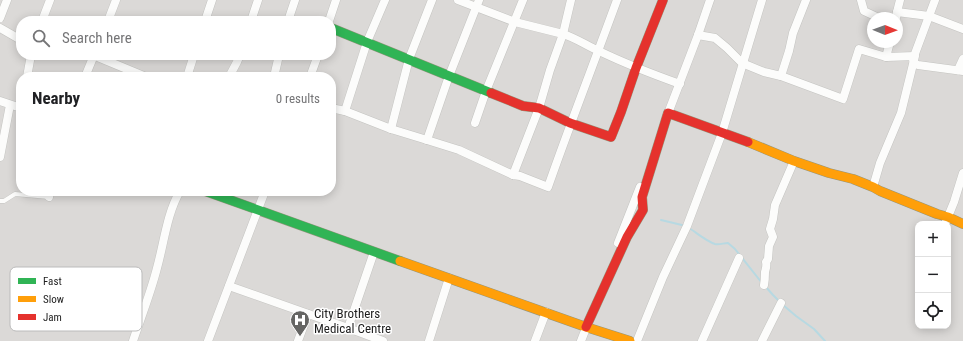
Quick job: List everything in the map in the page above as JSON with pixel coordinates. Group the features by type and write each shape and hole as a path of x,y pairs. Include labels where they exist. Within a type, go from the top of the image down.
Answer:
{"street":[{"path":"0,18 7,0"},
{"path":"43,16 50,0"},
{"path":"110,16 116,0"},
{"path":"207,16 212,0"},
{"path":"253,16 258,0"},
{"path":"290,16 295,0"},
{"path":"331,16 336,0"},
{"path":"345,111 367,42 385,0"},
{"path":"391,129 409,59 432,0"},
{"path":"458,0 477,4 515,22 570,36 598,51 636,68 680,84"},
{"path":"475,124 486,91 523,0"},
{"path":"514,175 539,108 550,70 563,34 571,0"},
{"path":"336,109 345,111 391,129 459,150 514,175 548,187 570,123 617,0"},
{"path":"336,30 524,106 539,108 570,123 611,137 663,0"},
{"path":"581,341 627,237 643,210 642,197 668,113 710,0"},
{"path":"637,341 663,277 687,226 722,133 762,0"},
{"path":"781,76 793,33 806,0"},
{"path":"861,0 864,11 867,12"},
{"path":"897,12 900,0"},
{"path":"935,0 913,59 914,63 918,65 960,70 963,59"},
{"path":"427,140 449,76 477,4"},
{"path":"903,15 929,16 963,28"},
{"path":"0,28 16,37"},
{"path":"698,35 715,38 728,48 742,64 781,76 843,99 859,49 886,57 915,56"},
{"path":"886,57 888,48"},
{"path":"872,187 880,163 901,113 915,56"},
{"path":"28,72 30,60"},
{"path":"87,72 92,60"},
{"path":"105,60 131,72"},
{"path":"189,72 192,60"},
{"path":"232,72 238,60"},
{"path":"275,72 279,60"},
{"path":"312,72 316,60"},
{"path":"0,101 16,106"},
{"path":"0,157 10,105"},
{"path":"668,113 742,139 794,161 872,187 937,214 946,220 963,224"},
{"path":"764,285 766,277 765,271 767,267 766,262 768,259 769,246 772,237 770,230 775,205 794,161"},
{"path":"946,220 954,202 963,173"},
{"path":"142,312 156,271 170,214 177,196"},
{"path":"228,196 257,210 586,327 630,341"},
{"path":"208,341 263,196"},
{"path":"348,328 374,252"},
{"path":"702,341 739,258"},
{"path":"429,341 449,278"},
{"path":"228,286 348,328 370,339 384,341"},
{"path":"762,341 781,303"},
{"path":"535,341 546,312"},
{"path":"298,341 308,314"},
{"path":"132,341 135,331"}],"lane":[{"path":"0,201 4,201 16,194"}],"shaded area":[{"path":"0,0 963,0 963,341 0,341"}],"waterway":[{"path":"661,220 686,226"},
{"path":"689,228 712,243 728,243 735,249 762,283"},
{"path":"765,286 780,302"},
{"path":"783,305 814,329 825,341"}],"traffic: fast":[{"path":"336,30 491,93"},
{"path":"219,196 400,261"}],"traffic: slow":[{"path":"748,142 794,161 829,173 853,179 963,224"},
{"path":"400,261 586,327 630,341"}],"traffic: jam":[{"path":"491,93 523,106 539,108 570,123 611,137 663,0"},
{"path":"586,327 627,237 643,210 642,197 668,113 748,142"}],"place":[{"name":"City Brothers Medical Centre","path":"300,337"}]}
